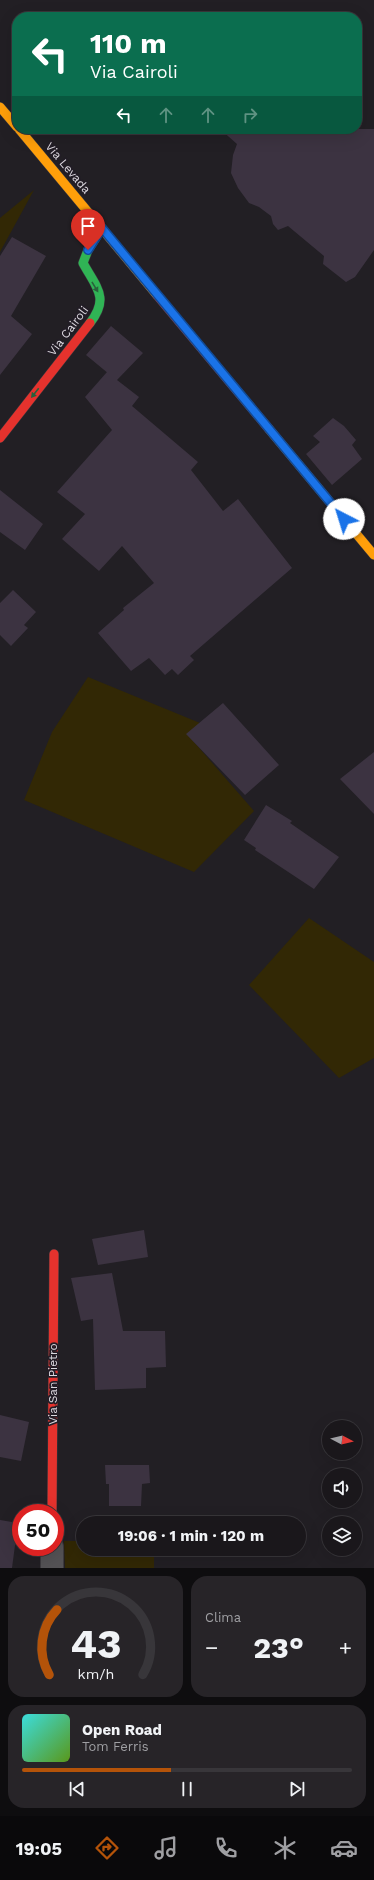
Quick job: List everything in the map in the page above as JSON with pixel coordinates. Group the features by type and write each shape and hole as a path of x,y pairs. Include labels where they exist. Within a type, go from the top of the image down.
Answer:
{"main road":[{"name":"Via Levada","path":"0,107 12,121"},
{"name":"Via Levada","path":"23,134 374,555"},
{"name":"Via Cairoli","path":"0,438 98,313 101,297 83,263 88,250 102,228"},
{"name":"Via San Pietro","path":"52,1504 54,1254"}],"street":[{"path":"52,1556 52,1568"}],"shaded area":[{"path":"34,190 0,252 0,218"},
{"path":"88,677 200,723 187,734 254,811 194,872 24,800 52,732"},
{"path":"309,918 374,962 374,1058 339,1078 249,985"},
{"path":"64,1541 76,1541 76,1556 154,1556 154,1568 65,1568"}],"building":[{"path":"362,129 374,129 374,250 355,277 346,282 323,264 324,256 288,226 278,230 273,224 271,216 259,207 249,203 238,188 231,173 233,155 237,144 226,134 362,134"},
{"path":"12,237 46,256 11,316 32,334 0,375 0,256"},
{"path":"111,326 143,353 117,380 139,397 132,406 198,462 191,470 223,511 238,499 292,568 190,656 194,660 178,675 172,669 165,675 149,658 131,671 98,633 124,610 123,608 154,583 122,546 99,571 62,539 85,514 57,492 112,430 85,397 107,372 86,355"},
{"path":"333,418 344,426 356,440 352,445 362,459 332,485 306,454 320,442 313,436"},
{"path":"0,490 43,524 25,550 0,532"},
{"path":"13,590 36,612 24,625 28,628 11,646 0,635 0,603"},
{"path":"223,703 279,765 245,795 186,734"},
{"path":"374,752 374,814 340,779"},
{"path":"266,805 292,821 290,823 339,857 314,889 255,850 256,848 244,840"},
{"path":"144,1230 148,1257 98,1265 92,1239"},
{"path":"112,1273 123,1331 165,1331 166,1367 146,1368 146,1388 95,1390 93,1319 81,1321 71,1278"},
{"path":"0,1415 29,1422 21,1461 0,1457"},
{"path":"105,1465 149,1465 150,1483 142,1484 141,1506 109,1506 109,1484 106,1484"},
{"path":"0,1520 12,1522 12,1556 14,1556 12,1568 0,1568"}],"traffic: fast":[{"path":"90,323 96,314 100,299 96,286 83,263 88,250 102,228"}],"traffic: slow":[{"path":"0,107 12,121"},
{"path":"23,134 157,295"},
{"path":"269,429 374,555"}],"traffic: jam":[{"path":"157,295 269,429"},
{"path":"0,438 90,323"},
{"path":"52,1504 54,1254"}],"route":[{"path":"88,250 102,228 344,519"}]}
